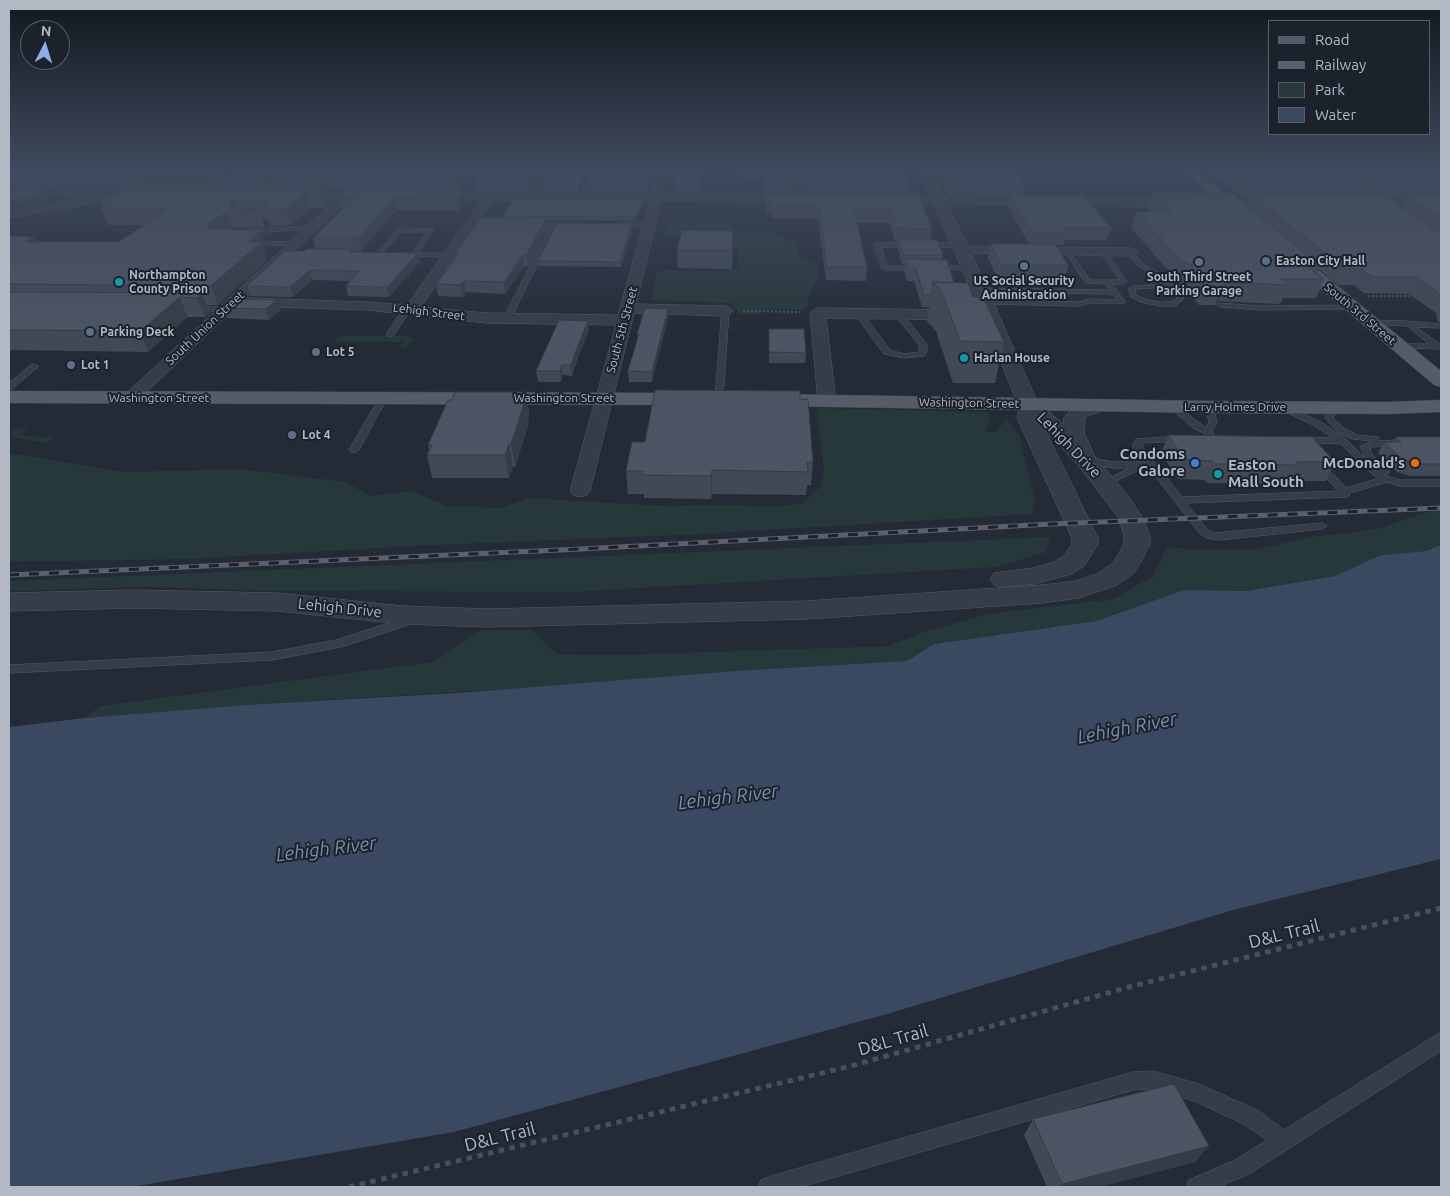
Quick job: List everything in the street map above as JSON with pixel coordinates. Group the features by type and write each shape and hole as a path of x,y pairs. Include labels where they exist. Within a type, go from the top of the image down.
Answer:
{"main road":[{"name":"South 3rd Street","path":"1283,249 1441,381"},
{"name":"Washington Street","path":"9,397 604,398 1028,404"},
{"name":"Larry Holmes Drive","path":"1028,404 1338,408 1441,406"}],"street":[{"path":"409,310 475,225"},
{"name":"South 5th Street","path":"580,491 649,225"},
{"path":"950,225 1028,404"},
{"name":"South Union Street","path":"130,398 291,250 313,226"},
{"path":"1111,235 1134,255"},
{"path":"961,248 1103,252 1134,255"},
{"path":"828,401 818,313 898,314 984,302"},
{"name":"Lehigh Street","path":"229,306 322,304 507,319 725,311"},
{"name":"Lehigh Drive","path":"9,602 134,599 277,602 426,615 487,618 807,610 1042,594 1068,591 1108,579 1126,567 1137,544 1138,535 1130,517 1086,460 1039,412 1028,404"},
{"name":"Lehigh Drive","path":"672,612 1023,578 1063,568 1075,560 1085,544 1085,538 1028,418 1030,411 1028,404"},
{"path":"1086,460 1075,439 1073,424 1075,417 1080,412 1102,405"}],"lane":[{"path":"290,225 296,226"},
{"path":"507,319 554,225"},
{"path":"611,225 649,225"},
{"path":"242,232 313,226"},
{"path":"378,254 400,230 431,230 414,255"},
{"path":"247,243 291,250"},
{"path":"961,248 877,245 884,268 970,268"},
{"path":"1067,252 1086,280 1092,283 1124,281 1103,252"},
{"path":"369,254 387,254"},
{"path":"396,254 450,255"},
{"path":"1134,255 1139,264 1166,284 1181,298 1173,304 1160,304 1137,299 1131,292 1131,289 1135,287 1166,284 1182,286"},
{"path":"984,302 1080,304 1088,301 1122,302 1108,283"},
{"path":"984,302 1115,292"},
{"path":"1220,305 1251,307 1353,307"},
{"path":"187,309 229,306"},
{"path":"390,334 409,310"},
{"path":"725,311 736,400"},
{"path":"858,313 888,352 904,356 921,354 924,350 924,345 898,314"},
{"path":"1370,322 1441,326"},
{"path":"1407,323 1439,347"},
{"path":"1399,346 1439,347"},
{"path":"9,387 35,366"},
{"path":"354,450 383,398"},
{"path":"1173,406 1212,437 1213,423 1210,407"},
{"path":"1272,407 1296,413 1318,424 1343,441 1374,473 1386,479 1399,483 1441,483"},
{"path":"1338,408 1331,412 1329,418 1348,435 1365,439 1405,441 1367,444 1365,448 1384,472 1421,483"},
{"path":"1186,439 1149,439 1139,441 1137,446 1146,466 1179,500 1204,532 1211,536 1220,537 1322,526"},
{"path":"1343,441 1293,440 1345,492"},
{"path":"1086,460 1114,465 1146,466"},
{"path":"1109,488 1111,481 1117,477 1146,466"},
{"path":"1179,500 1346,494 1345,492 1386,479"},
{"path":"9,669 272,656 337,644 426,615"},
{"path":"1196,1187 1242,1167 1441,1041"},
{"path":"768,1187 1133,1081 1153,1080 1199,1093 1252,1118 1284,1141"}],"path":[{"path":"1372,296 1412,296"},
{"path":"725,311 818,313"},
{"name":"D&L Trail","path":"349,1187 851,1066 1129,987 1441,908"}],"green space":[{"path":"677,225 724,225 741,232 763,231 796,242 799,256 819,266 817,278 809,296 808,306 804,310 776,309 753,314 739,314 732,303 651,300 657,273 662,270 716,271 738,268 738,249 732,245 683,236 665,235 667,227"},
{"path":"340,336 408,336 414,338 409,346 404,348 400,347 403,342 334,342"},
{"path":"816,408 988,412 989,424 985,432 997,432 1006,418 1019,435 1035,502 1032,514 701,534 414,546 188,559 9,562 9,453 123,472 240,469 346,482 370,496 412,491 447,506 500,508 529,498 665,506 730,505 773,507 803,503 820,487 824,472"},
{"path":"18,428 27,429 21,436 56,437 46,443 13,437 11,435 13,430"},
{"path":"1441,508 1441,545 1426,551 1381,555 1335,576 1246,591 1184,590 1096,621 934,644 907,661 749,670 568,685 245,705 85,718 100,706 432,662 480,630 532,630 557,654 619,655 888,646 924,632 988,614 1114,599 1153,576 1167,547 1253,550 1310,537 1385,527"},
{"path":"1051,537 1046,552 996,567 573,592 281,591 144,587 9,591 9,581"}],"water":[{"name":"Lehigh River","path":"1441,545 1441,859 1233,910 887,1014 454,1132 131,1187 9,1187 9,727 85,718 245,705 457,693 749,670 907,661 934,644 1096,621 1184,590 1246,591 1335,576 1381,555 1426,551"}],"building":[{"path":"144,225 208,225 208,227 212,229 261,230 248,242 261,242 211,286 9,284 9,236 33,237 25,242 119,242"},
{"path":"327,225 370,225 358,238 313,238"},
{"path":"476,225 542,225 526,255 523,255 504,282 464,281 460,285 436,284 459,254 455,254"},
{"path":"556,225 632,225 620,262 538,261"},
{"path":"821,225 857,225 867,267 827,267"},
{"path":"896,225 930,225 932,229 897,228"},
{"path":"1028,225 1108,225 1111,228 1063,227 1067,232 1032,232"},
{"path":"1148,225 1270,225 1321,266 1307,266 1324,279 1281,279 1288,285 1225,282 1222,286 1206,286 1192,271 1192,265 1183,262"},
{"path":"1289,225 1427,225 1441,234 1441,295 1417,277 1372,277 1361,269 1345,269"},
{"path":"682,230 733,231 732,250 677,250"},
{"path":"899,240 937,240 943,255 903,255"},
{"path":"991,244 1055,244 1068,265 1001,265"},
{"path":"307,249 353,249 350,252 418,253 387,287 346,286 359,271 310,270 290,287 247,286 285,251 304,251"},
{"path":"906,259 947,260 954,283 933,282 931,295 924,295 916,269 909,269"},
{"path":"933,282 968,283 973,297 983,297 1004,342 960,341 942,292"},
{"path":"9,292 202,293 197,298 180,297 140,331 9,330"},
{"path":"233,299 277,300 265,309 223,308"},
{"path":"645,308 668,309 652,372 628,371 639,334 637,334"},
{"path":"559,320 588,321 571,365 562,365 560,371 536,371"},
{"path":"769,329 804,329 806,353 769,352"},
{"path":"655,390 800,391 800,399 808,399 813,462 807,462 808,472 712,470 711,476 642,475 643,471 626,471 632,442 645,442"},
{"path":"455,392 526,392 522,401 525,401 511,444 509,444 505,455 427,455 432,445 428,445 448,400 452,400"},
{"path":"1168,435 1312,437 1335,462 1296,462 1298,465 1215,464 1212,461 1185,460"},
{"path":"1396,437 1441,437 1441,464 1417,464 1403,460 1384,442 1401,442"},
{"path":"1174,1084 1209,1146 1062,1184 1033,1119"}],"railway":[{"path":"9,575 581,549 1052,524 1441,508"}],"place":[{"name":"Easton City Hall","path":"1266,261"},
{"name":"South Third Street Parking Garage","path":"1199,262"},
{"name":"US Social Security Administration","path":"1024,266"},
{"name":"Northampton County Prison","path":"119,282"},
{"name":"Parking Deck","path":"90,332"},
{"name":"Lot 5","path":"316,352"},
{"name":"Harlan House","path":"964,358"},
{"name":"Lot 1","path":"71,365"},
{"name":"Lot 4","path":"292,435"},
{"name":"Condoms Galore","path":"1195,463"},
{"name":"McDonald's","path":"1415,463"},
{"name":"Easton Mall South","path":"1218,474"}]}
